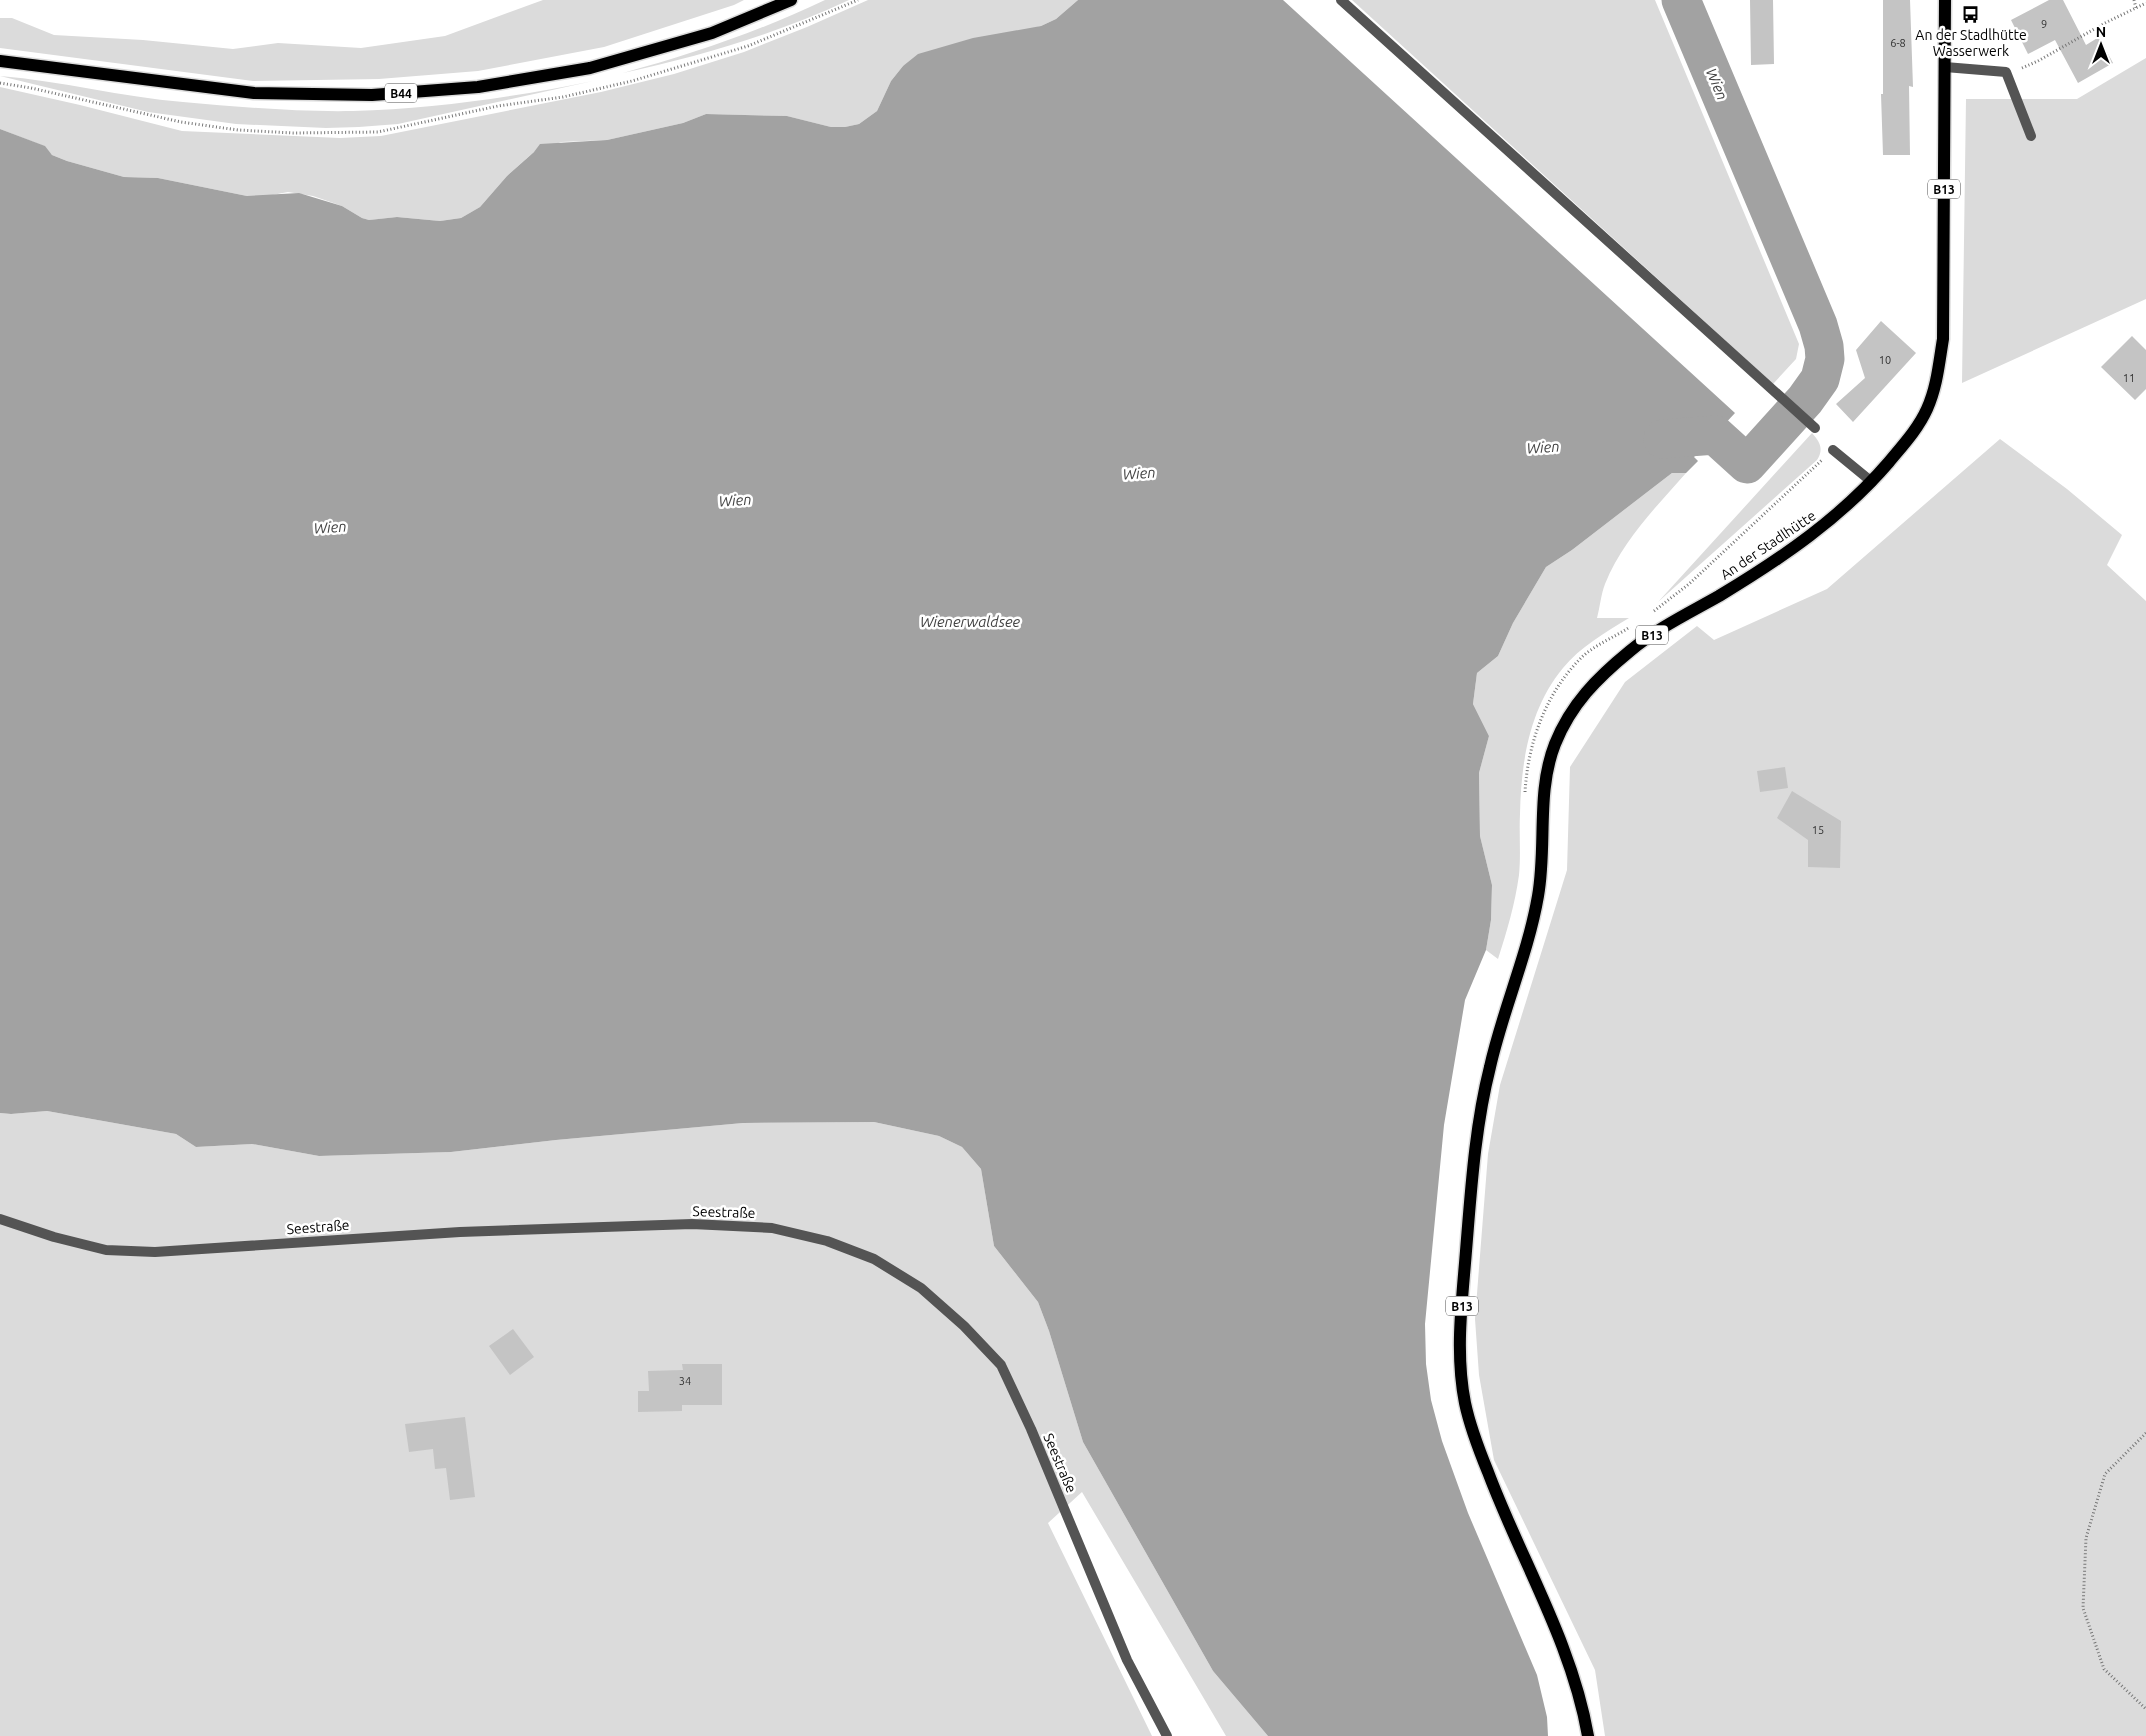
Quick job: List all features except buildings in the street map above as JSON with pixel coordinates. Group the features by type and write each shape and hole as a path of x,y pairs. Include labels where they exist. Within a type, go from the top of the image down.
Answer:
{"main road":[{"name":"B44","path":"0,61 254,93 392,94 478,87 590,68 712,33 791,0"},
{"name":"An der Stadlhütte","path":"1588,1736 1572,1672 1503,1513 1472,1429 1465,1402 1460,1368 1459,1333 1471,1194 1482,1108 1489,1069 1500,1026 1530,936 1539,892 1546,778 1554,747 1567,718 1592,684 1634,647 1794,548 1829,522 1872,482 1908,440 1925,413 1935,387 1943,339 1945,0"}],"street":[{"path":"1341,0 1815,428"},
{"path":"1945,67 2006,72 2031,136"},
{"path":"1833,450 1872,482"},
{"name":"Seestraße","path":"0,1219 54,1238 106,1250 155,1252 460,1232 692,1224 772,1228 827,1241 874,1259 921,1288 964,1326 1001,1365 1031,1429 1128,1660 1166,1736"}],"path":[{"path":"2134,0 2136,8"},
{"path":"2006,72 2020,69 2038,61 2105,23 2146,3"},
{"path":"1652,613 1689,584 1833,450"},
{"path":"1525,794 1527,765 1539,724 1555,688 1583,656 1636,623"},
{"path":"2146,1433 2106,1474 2086,1538 2083,1608 2104,1669 2146,1709"}],"shaded area":[{"path":"543,0 744,0 734,5 604,47 478,71 379,79 253,81 0,48 0,18 12,18 54,35 143,40 233,49 278,43 361,48 445,36"},
{"path":"825,0 849,0 766,34 681,59 623,73 726,41 776,22"},
{"path":"868,0 1078,0 1056,19 1041,26 903,66 891,81 877,111 859,124 831,127 787,116 706,114 683,123 607,140 561,142 534,152 507,176 480,207 461,218 440,221 397,217 369,220 342,206 313,196 288,192 267,196 247,196 158,178 124,177 67,161 52,155 44,146 0,129 0,87 182,131 340,138 381,136 601,92 674,74 744,52"},
{"path":"1352,0 1655,0 1799,344 1796,359 1773,384"},
{"path":"2146,58 2146,299 1962,383 1966,99 2077,99"},
{"path":"0,76 46,81 160,100 311,111 383,110 444,105 504,97 593,81 398,124 326,128 236,124 148,112"},
{"path":"1812,433 1821,449 1817,460 1658,602"},
{"path":"2000,439 2067,489 2122,535 2107,565 2146,601 2146,1736 1605,1736 1595,1670 1494,1460 1479,1375 1475,1319 1488,1154 1500,1085 1567,870 1570,767 1625,682 1697,626 1714,640 1827,589"},
{"path":"1672,473 1686,473 1652,511 1621,553 1612,568 1604,588 1597,618 1629,618 1594,640 1570,660 1551,684 1535,719 1529,737 1522,775 1519,875 1498,959 1486,950 1491,920 1492,885 1480,836 1479,773 1489,736 1473,704 1477,673 1498,656 1513,623 1546,567 1572,550"},
{"path":"47,1111 176,1134 196,1147 252,1144 319,1156 451,1152 556,1140 743,1123 874,1122 939,1136 962,1147 981,1169 994,1246 1038,1302 1049,1331 1083,1442 1213,1671 1268,1736 1226,1736 1082,1492 1048,1523 1152,1736 0,1736 0,1113"}],"water":[{"name":"Wienerwaldsee","path":"1078,0 1283,0 1735,413 1694,457 1698,461 1686,473 1672,473 1572,550 1546,567 1513,623 1498,656 1477,673 1473,704 1489,736 1479,773 1480,836 1492,885 1491,920 1486,950 1465,1000 1444,1125 1425,1324 1426,1364 1431,1400 1442,1441 1468,1513 1537,1675 1547,1717 1548,1736 1268,1736 1213,1671 1083,1442 1049,1331 1038,1302 994,1246 981,1169 962,1147 939,1136 874,1122 743,1123 556,1140 451,1152 319,1156 252,1144 196,1147 176,1134 47,1111 0,1113 0,129 45,146 52,155 67,161 124,177 158,178 247,196 299,193 342,206 369,220 397,217 440,221 461,218 480,207 507,176 534,152 540,144 607,140 683,123 706,114 787,116 831,127 859,124 877,111 891,81 903,66 918,54 973,38 1041,26 1056,19"}],"waterway":[{"name":"Wien","path":"1663,439 1715,435 1747,464 1805,400 1820,379 1825,359 1824,346 1818,325 1681,0"}],"place":[{"name":"An der Stadlhütte Wasserwerk","path":"1971,15"}]}
